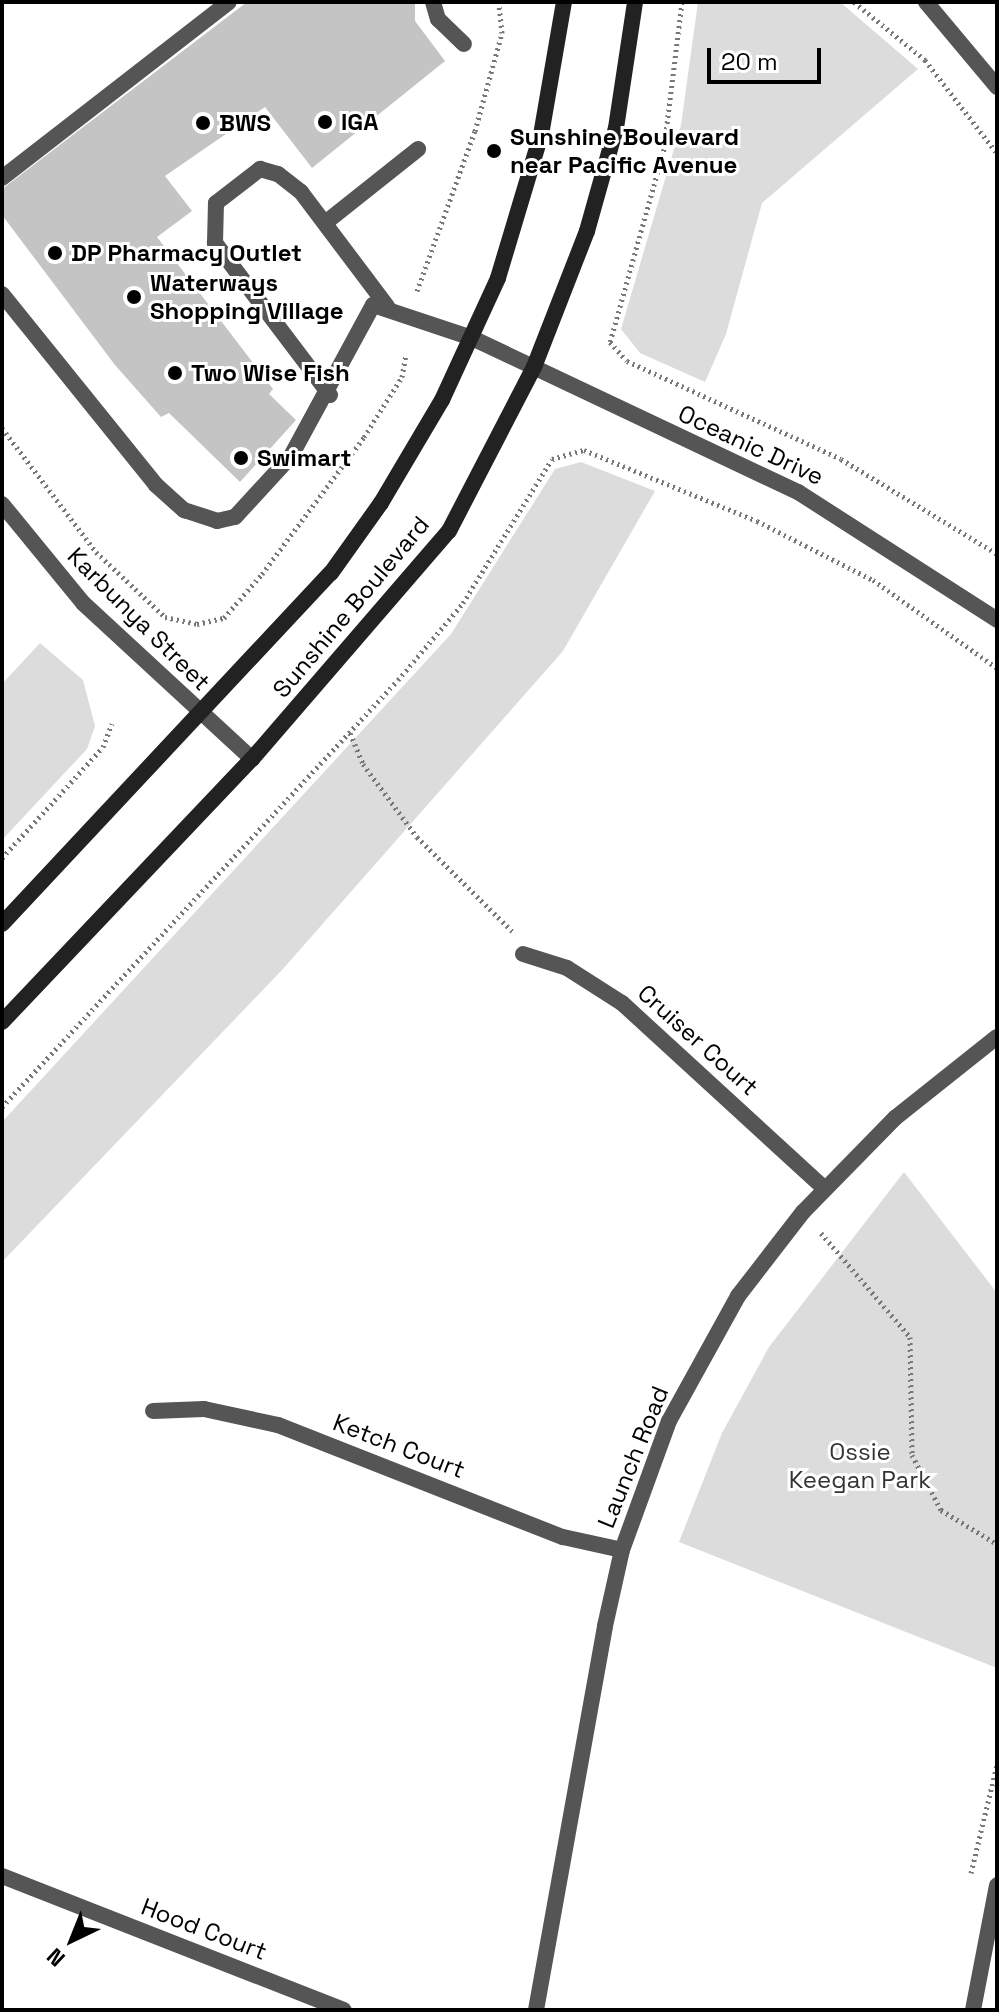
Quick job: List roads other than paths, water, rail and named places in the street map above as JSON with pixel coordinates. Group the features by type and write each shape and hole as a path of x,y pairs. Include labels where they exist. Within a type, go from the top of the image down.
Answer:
{"main road":[{"name":"Sunshine Boulevard","path":"2,924 201,715 356,538 431,420 472,338 523,205 564,2"},
{"name":"Sunshine Boulevard","path":"2,1022 252,759 449,531 534,367 608,164 635,2"}],"street":[{"path":"2,178 229,2"},
{"path":"433,2 438,19 464,44"},
{"path":"926,2 997,87"},
{"path":"325,223 418,149"},
{"path":"2,294 156,485 197,518 235,517 291,456 330,395 380,306 301,192 260,169 216,203 212,224 215,243 330,395"},
{"name":"Oceanic Drive","path":"380,306 472,338 798,492 997,620"},
{"name":"Karbunya Street","path":"2,504 83,603 252,759"},
{"name":"Cruiser Court","path":"523,954 567,968 613,996 824,1188"},
{"name":"Launch Road","path":"536,2010 622,1550 669,1421 738,1296 803,1212 895,1118 997,1037"},
{"name":"Ketch Court","path":"153,1411 204,1409 278,1425 563,1537 622,1550"},
{"name":"Hood Court","path":"2,1876 344,2010"},
{"path":"973,2010 997,1885"}],"place":[{"name":"IGA","path":"325,122"},
{"name":"BWS","path":"203,123"},
{"name":"Sunshine Boulevard near Pacific Avenue","path":"494,151"},
{"name":"DP Pharmacy Outlet","path":"55,253"},
{"name":"Waterways Shopping Village","path":"134,297"},
{"name":"Two Wise Fish","path":"175,373"},
{"name":"Swimart","path":"241,458"}],"park label":[{"name":"Ossie Keegan Park","path":"860,1466"}]}
